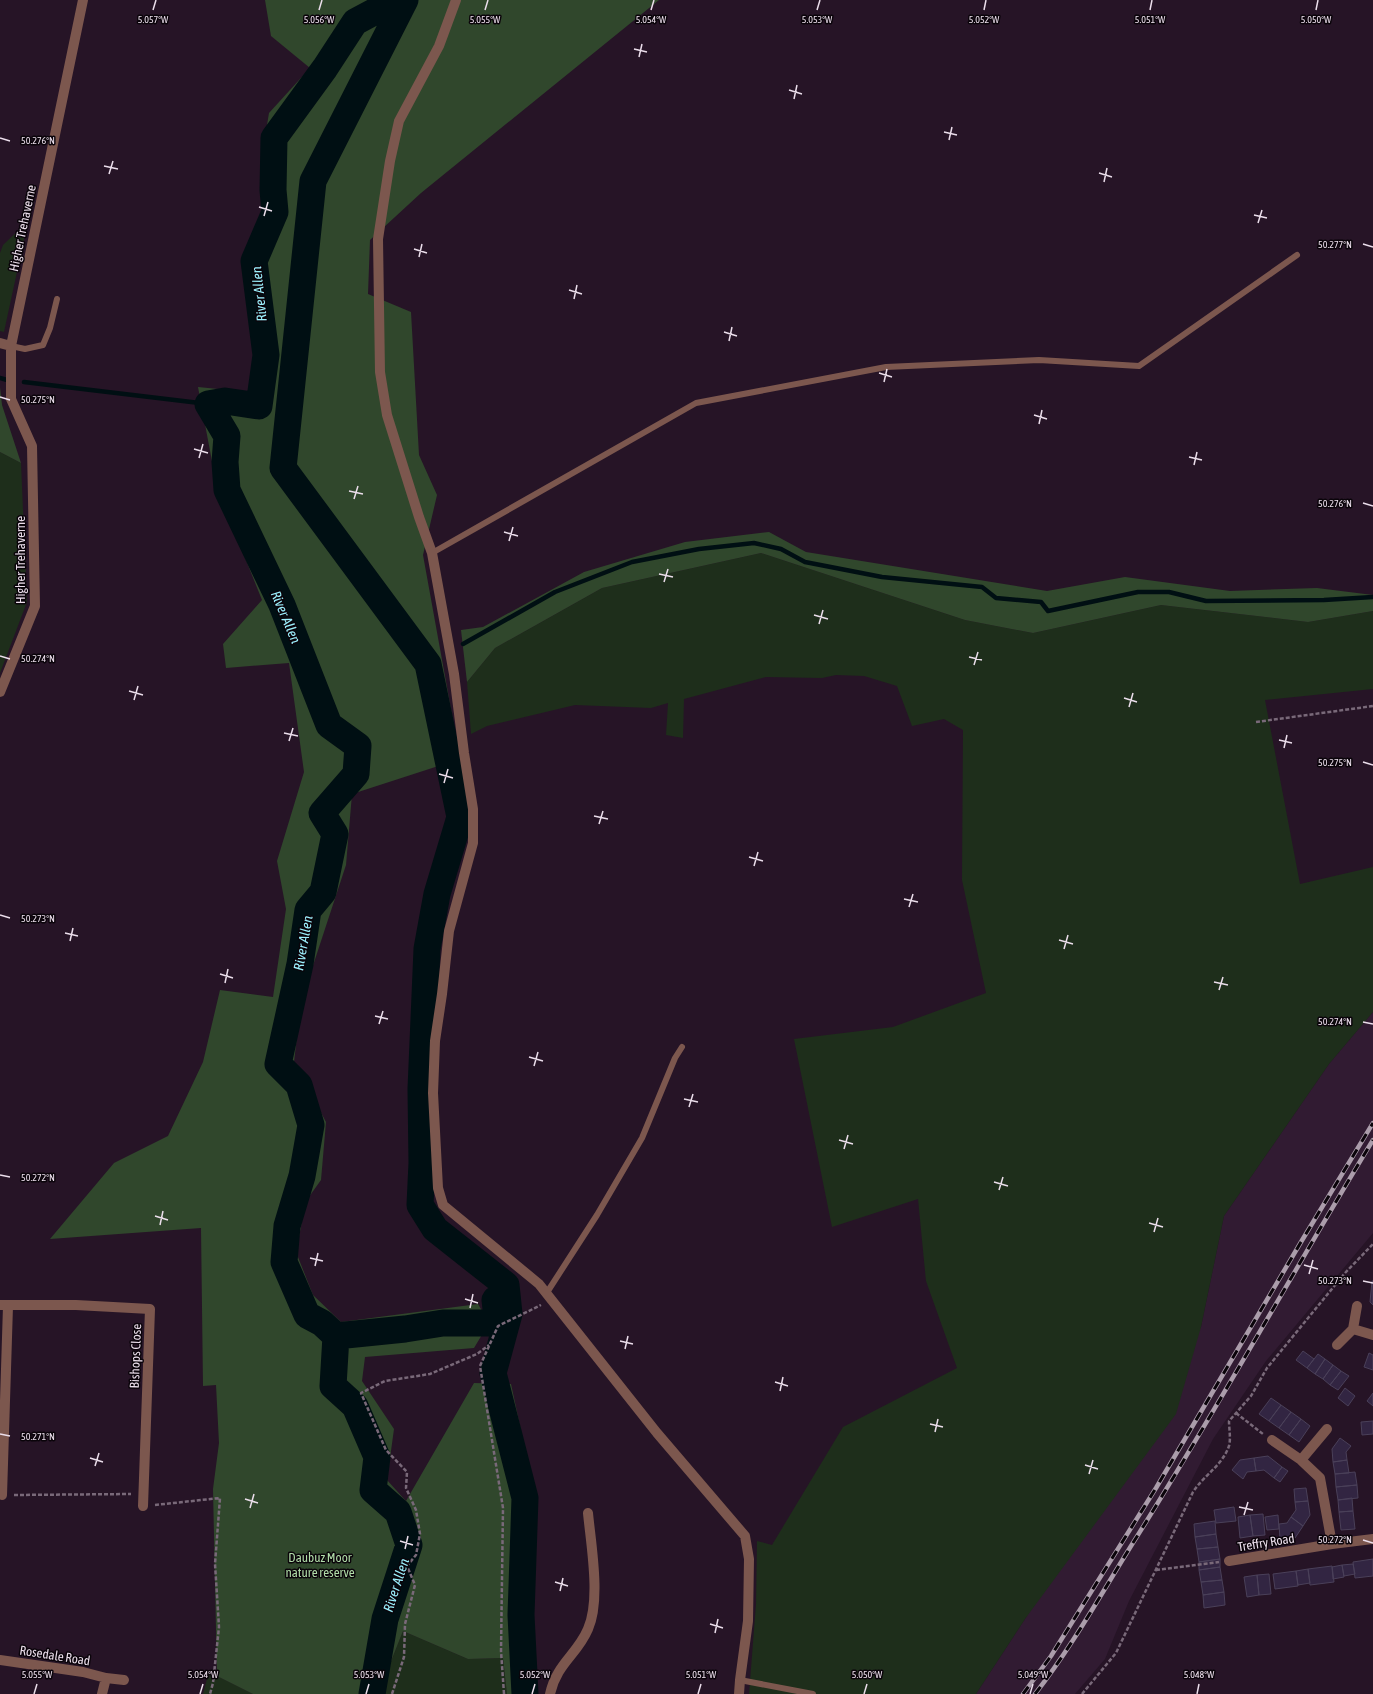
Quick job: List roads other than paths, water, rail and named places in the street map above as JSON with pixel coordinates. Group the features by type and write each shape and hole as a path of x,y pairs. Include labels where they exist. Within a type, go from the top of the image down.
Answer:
{"street":[{"name":"Higher Trehaverne","path":"0,692 35,606 32,446 11,399 11,346 82,0"},
{"path":"456,0 439,46 399,121 390,161 378,240 380,372 387,415 432,553 454,674 473,816 473,843 449,931 435,1041 433,1093 438,1188 443,1205 539,1284 657,1433 745,1536 749,1559 748,1621 739,1694"},
{"path":"0,343 11,346"},
{"name":"Bishops Close","path":"4,1306 76,1305 150,1309 143,1506"},
{"path":"2,1495 4,1306"},
{"path":"1337,1345 1353,1329 1357,1306"},
{"path":"1353,1329 1373,1335"},
{"path":"1301,1460 1327,1429"},
{"path":"1272,1440 1301,1460 1320,1478 1332,1544"},
{"path":"550,1694 553,1681 563,1664 582,1642 587,1632 593,1608 594,1580 588,1513"},
{"name":"Treffry Road","path":"1229,1561 1332,1544 1373,1539"},
{"name":"Rosedale Road","path":"0,1660 82,1672 106,1678 124,1680"},
{"name":"Rosedale Road","path":"102,1694 106,1678"}],"lane":[{"path":"432,553 696,403 886,367 1039,360 1140,366 1297,255"},
{"path":"11,346 25,349 43,345 50,328 57,299"},
{"path":"548,1297 642,1138 675,1058 682,1046"},
{"path":"740,1680 813,1694"}],"waterway":[{"name":"River Allen","path":"372,1694 385,1619 409,1545 398,1512 373,1490 377,1457 355,1406 333,1386 336,1336 322,1323 307,1315 284,1262 287,1226 302,1176 311,1125 299,1085 278,1064 300,964 308,910 323,892 335,834 322,813 356,774 358,746 329,725 282,605 227,490 225,462 227,436 208,404 225,401 259,406 266,355 254,261 275,212 273,190 274,138 325,68 355,22 381,8 385,0"},
{"path":"405,0 313,181 283,468 428,664 460,817 437,894 427,949 421,1089 422,1163 420,1205 435,1229 506,1285 509,1314 493,1373 525,1498 521,1615 525,1694"},
{"path":"0,378 7,380"},
{"path":"24,382 208,404"},
{"path":"463,644 555,592 632,562 699,549 754,543 781,549 805,562 882,577 982,587 996,598 1041,602 1048,611 1138,592 1169,592 1206,601 1324,600 1373,597"},
{"path":"428,664 437,658"},
{"path":"336,1336 405,1329 443,1323 489,1323 497,1317 495,1300 503,1299"}],"railway":[{"path":"1023,1694 1051,1656 1156,1488 1373,1123"},
{"path":"1035,1694 1073,1640 1162,1496 1373,1140"}],"park label":[{"name":"Daubuz Moor nature reserve","path":"320,1564"}]}
